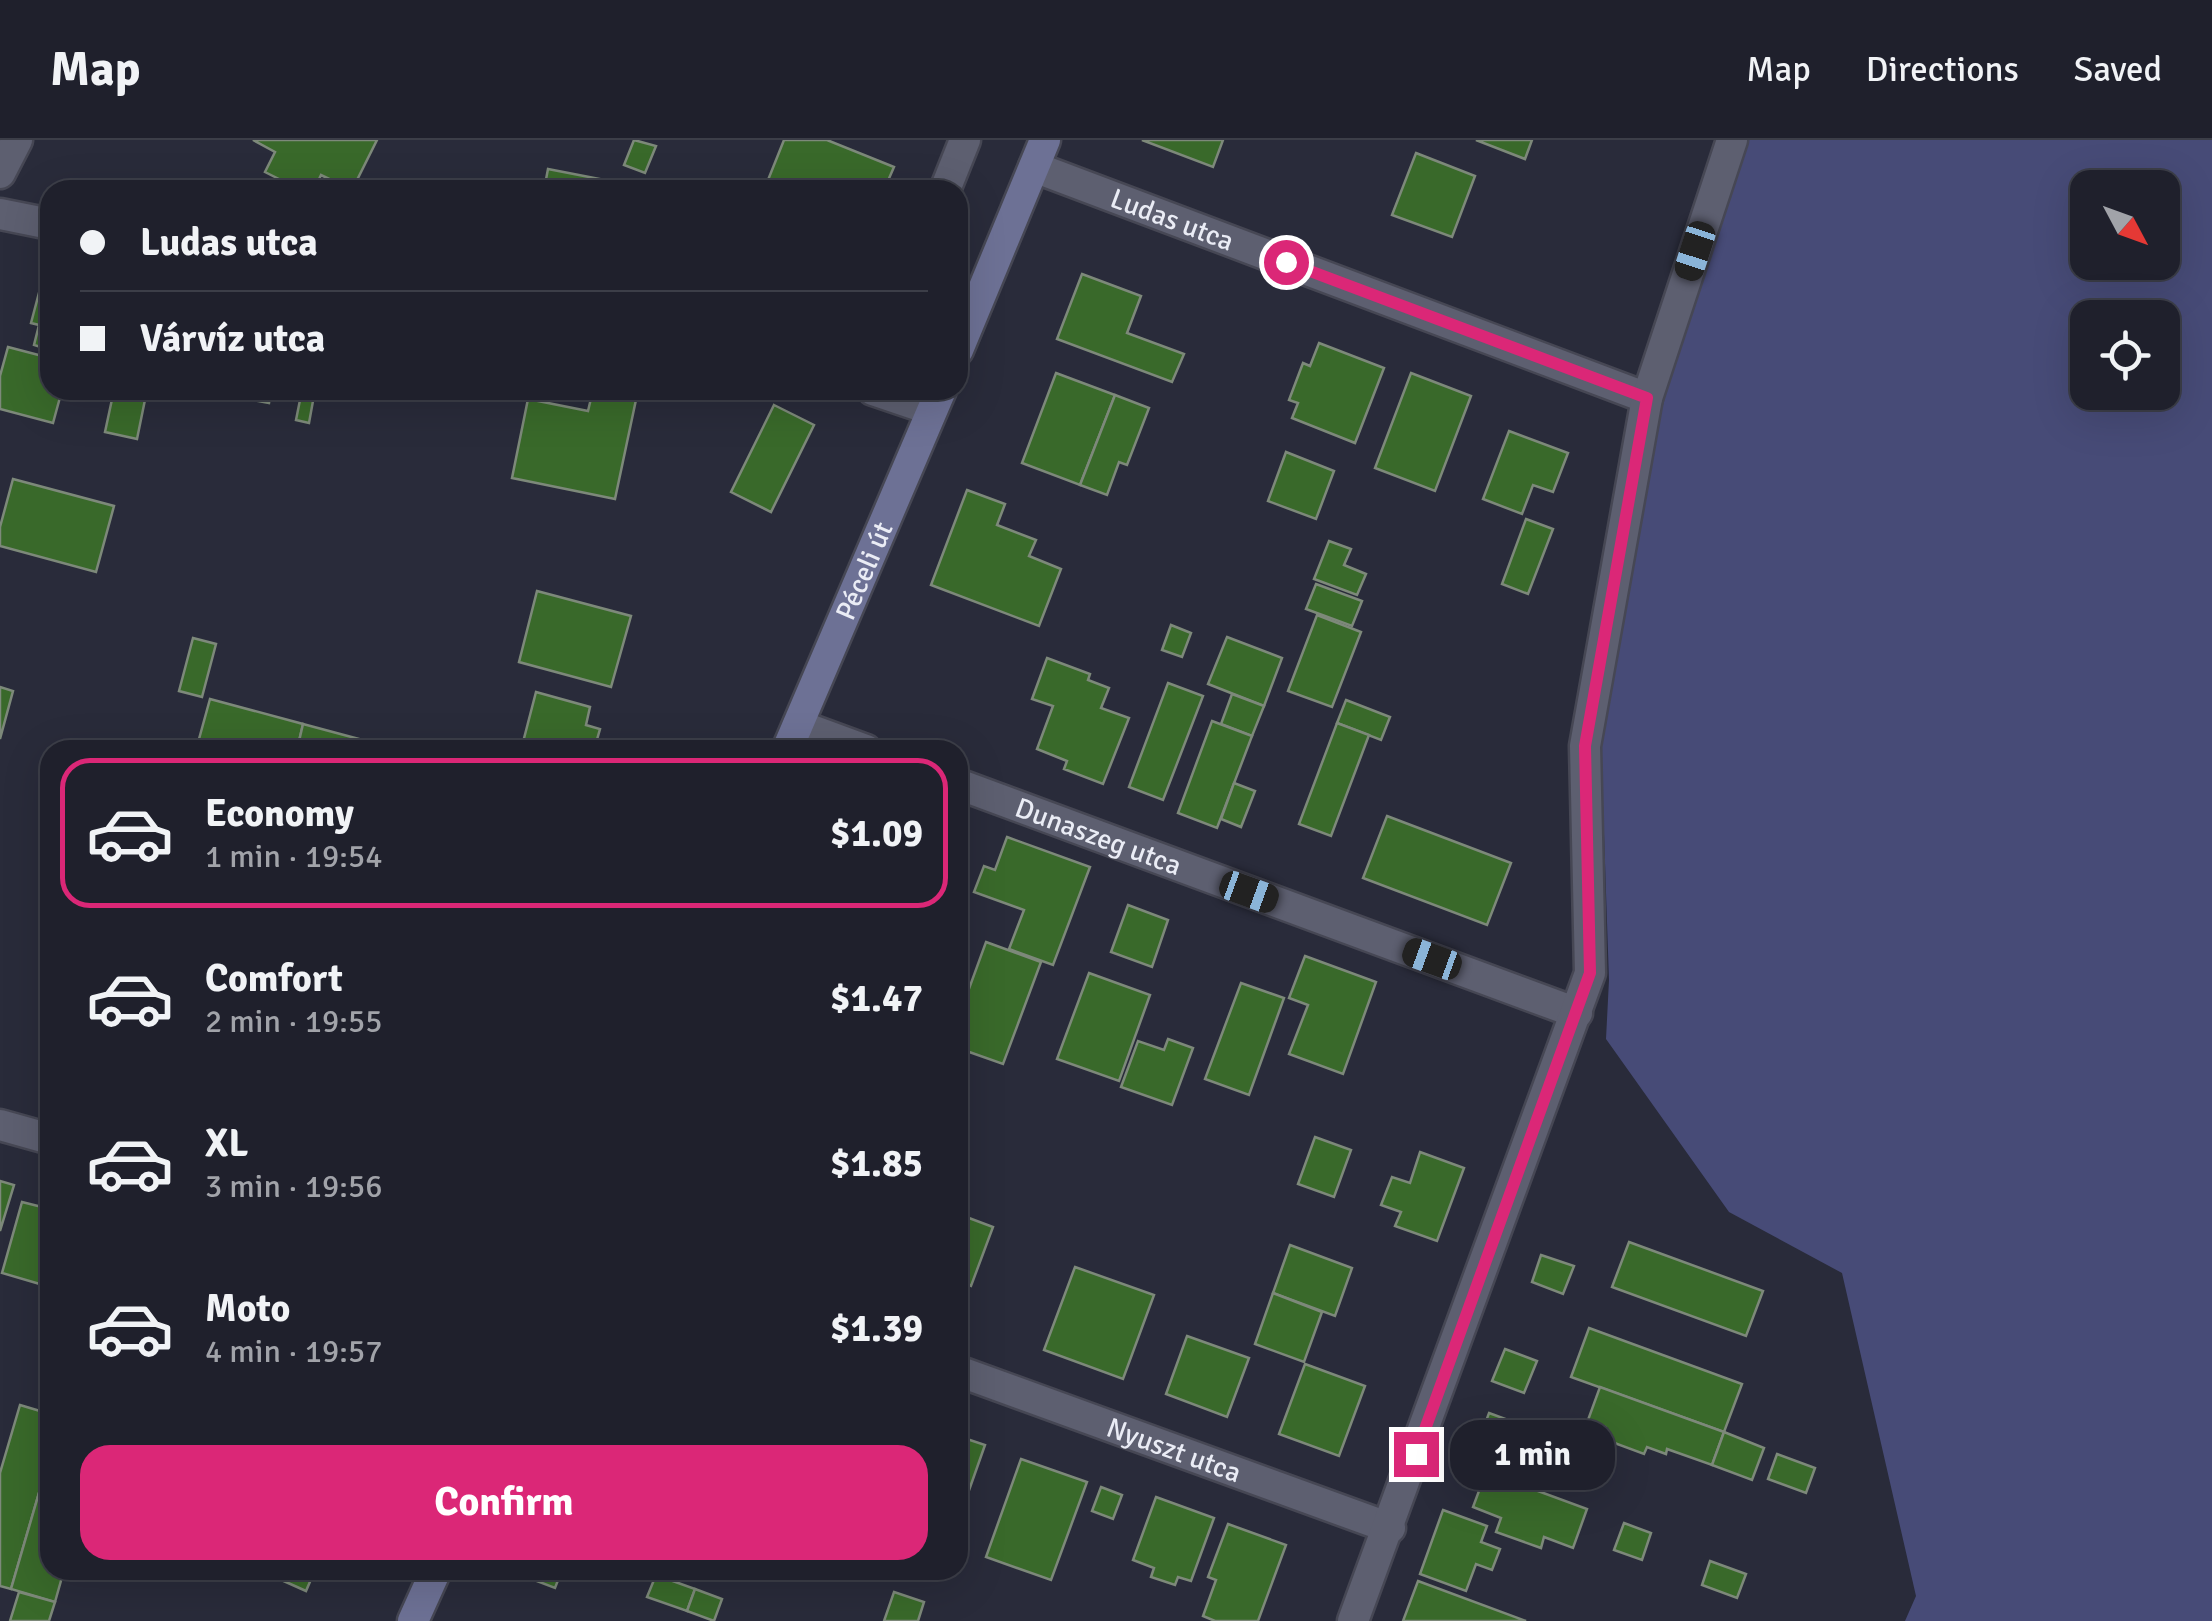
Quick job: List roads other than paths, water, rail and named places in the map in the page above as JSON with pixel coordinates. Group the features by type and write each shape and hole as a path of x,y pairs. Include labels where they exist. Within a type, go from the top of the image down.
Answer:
{"main road":[{"path":"968,326 1039,153"},
{"name":"Péceli út","path":"792,737 936,400"},
{"path":"413,1621 431,1580"}],"street":[{"path":"0,173 17,140"},
{"path":"949,180 964,140"},
{"path":"1353,1621 1590,973 1585,746 1647,398 1732,140"},
{"name":"Ludas utca","path":"1039,153 1647,398"},
{"path":"0,214 40,222"},
{"name":"Dunaszeg utca","path":"968,788 1577,1013"},
{"path":"0,1125 40,1136"},
{"name":"Nyuszt utca","path":"968,1375 1390,1528"}]}
